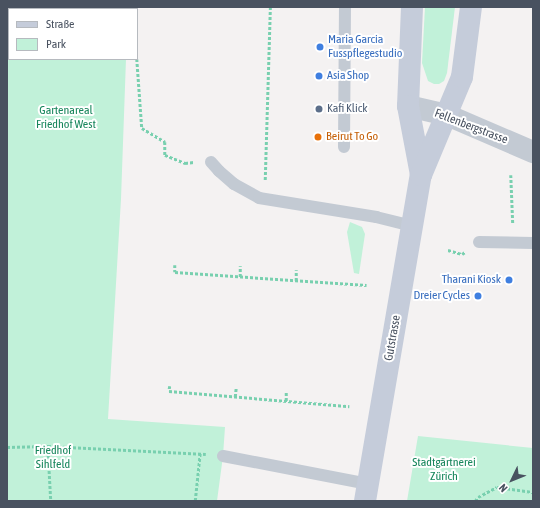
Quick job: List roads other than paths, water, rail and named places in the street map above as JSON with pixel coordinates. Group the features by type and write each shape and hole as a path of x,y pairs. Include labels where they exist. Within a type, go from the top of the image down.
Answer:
{"main road":[{"name":"Gutstrasse","path":"412,7 408,106 422,175"},
{"name":"Gutstrasse","path":"367,492 422,175 462,77 471,7"}],"street":[{"name":"Fellenbergstrasse","path":"408,106 447,115 533,152"}],"lane":[{"path":"344,147 345,7"},
{"path":"211,162 219,172 234,184 259,198 376,217 413,226"},
{"path":"479,242 533,243"},
{"path":"223,456 367,492"}],"place":[{"name":"Maria Garcia Fusspflegestudio","path":"320,47"},
{"name":"Asia Shop","path":"319,76"},
{"name":"Kafi Klick","path":"319,109"},
{"name":"Beirut To Go","path":"318,137"},
{"name":"Tharani Kiosk","path":"509,280"},
{"name":"Dreier Cycles","path":"478,296"}],"park label":[{"name":"Gartenareal Friedhof West","path":"66,118"},
{"name":"Friedhof Sihlfeld","path":"53,458"},
{"name":"Stadtgärtnerei Zürich","path":"444,470"}]}
